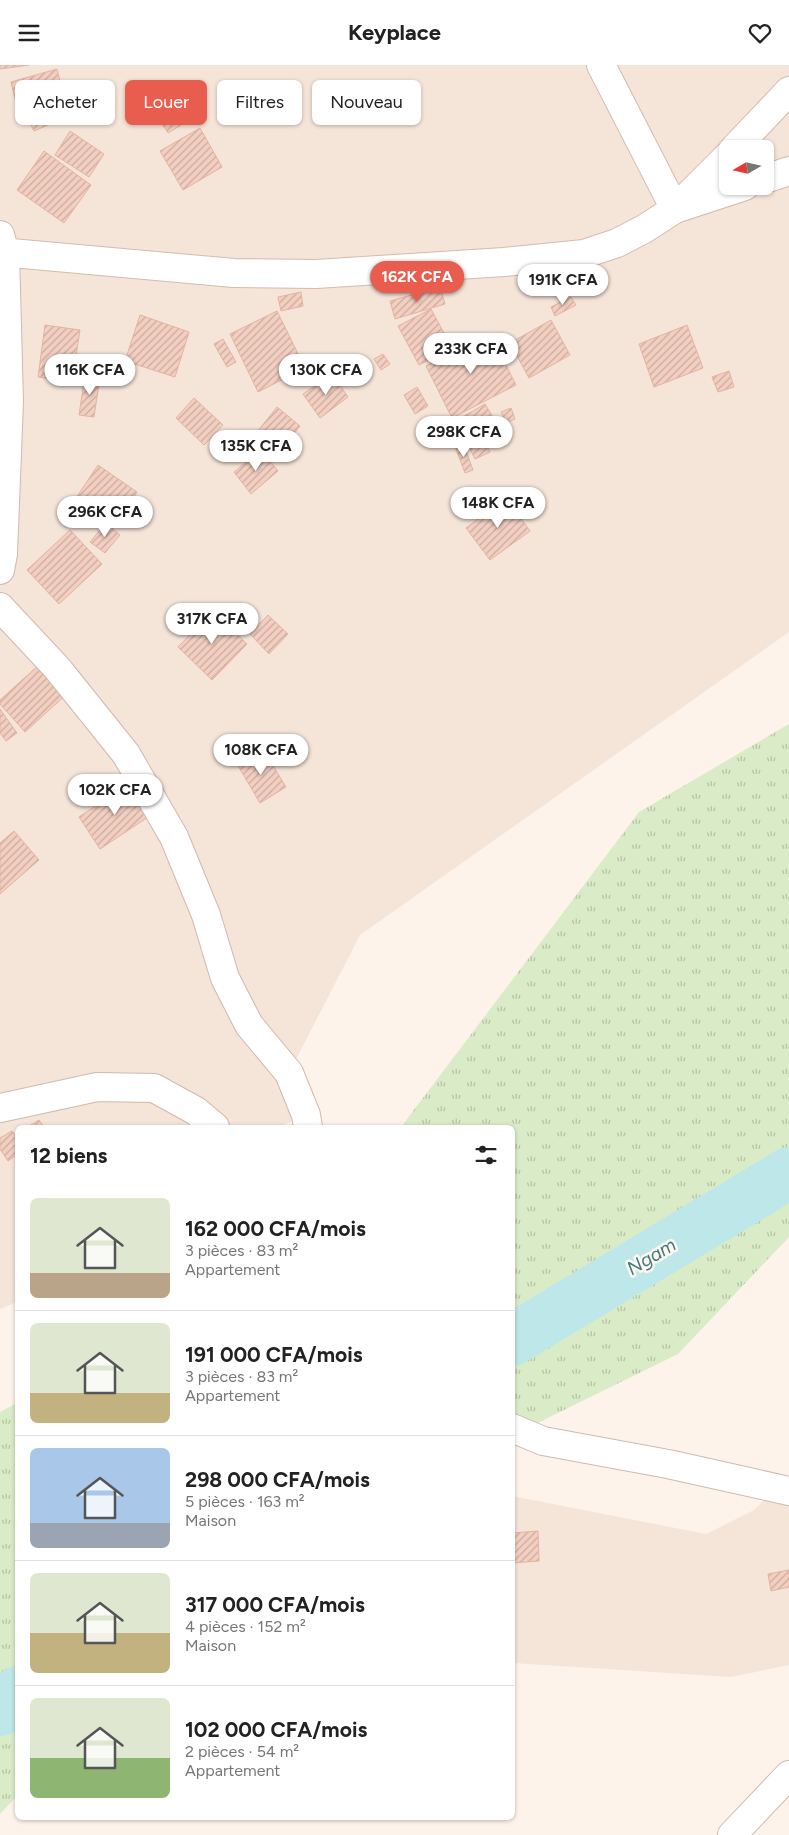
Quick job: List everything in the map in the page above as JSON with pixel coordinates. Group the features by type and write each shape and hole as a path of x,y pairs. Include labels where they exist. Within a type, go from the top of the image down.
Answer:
{"street":[{"path":"602,65 675,209"},
{"path":"743,140 789,91"},
{"path":"0,570 3,554 9,401 2,246 234,273 316,274 504,262 584,254 624,239 644,229 675,209 719,165"},
{"path":"774,176 789,171"},
{"path":"675,209 719,195"},
{"path":"0,607 58,668 131,763 174,837 206,915 225,979 249,1025 289,1073 306,1115 308,1125"},
{"path":"0,1109 97,1087 154,1088 196,1111 213,1125"},
{"path":"515,1429 543,1441 668,1464 789,1491"},
{"path":"732,1835 789,1775"}],"shaded area":[{"path":"0,65 789,65 789,632 360,935 289,1073 306,1115 283,1125 15,1125 15,1303 0,1309"},
{"path":"789,1476 789,1665 731,1677 515,1663 515,1497 706,1534 754,1510"}],"green space":[{"path":"789,724 789,1237 678,1354 515,1434 515,1125 403,1125 639,812"},
{"path":"15,1404 15,1798 0,1814 0,1412"}],"building":[{"path":"0,65 29,65 0,69"},
{"path":"57,69 60,80 18,80"},
{"path":"15,81 15,99 11,82"},
{"path":"31,125 48,125 34,131"},
{"path":"163,125 181,125 168,133"},
{"path":"200,128 222,167 183,190 160,151"},
{"path":"70,131 104,154 89,177 55,155"},
{"path":"44,151 91,185 64,223 17,190"},
{"path":"440,287 445,304 395,319 390,301"},
{"path":"301,292 303,306 281,311 278,297"},
{"path":"571,297 576,305 555,316 551,307"},
{"path":"431,309 452,348 419,365 398,326"},
{"path":"277,311 305,368 258,392 230,334"},
{"path":"140,315 189,332 175,377 125,361"},
{"path":"551,320 570,355 529,378 510,343"},
{"path":"45,325 80,330 72,382 38,377"},
{"path":"687,325 703,368 654,387 639,344"},
{"path":"490,333 516,385 452,418 426,366"},
{"path":"223,339 236,362 227,367 214,344"},
{"path":"383,354 390,364 381,370 374,359"},
{"path":"729,371 734,387 718,392 712,377"},
{"path":"332,374 348,397 320,418 303,394"},
{"path":"85,375 100,377 94,417 79,415"},
{"path":"417,387 428,406 415,414 404,395"},
{"path":"194,398 223,425 204,445 176,418"},
{"path":"485,404 494,419 461,438 452,423"},
{"path":"277,407 300,426 281,450 257,432"},
{"path":"511,408 515,419 506,423 501,412"},
{"path":"481,433 490,452 475,459 466,441"},
{"path":"463,443 473,470 465,473 455,446"},
{"path":"261,450 278,471 251,494 234,472"},
{"path":"98,465 137,492 114,528 74,501"},
{"path":"506,498 530,531 490,560 466,528"},
{"path":"106,523 120,535 105,553 90,542"},
{"path":"70,530 102,564 59,604 27,570"},
{"path":"213,611 247,644 212,680 178,647"},
{"path":"268,615 288,634 269,654 250,634"},
{"path":"41,663 68,693 25,732 0,704 0,700"},
{"path":"0,709 17,733 6,741 0,733"},
{"path":"263,749 286,787 260,803 237,764"},
{"path":"130,783 151,815 100,849 79,817"},
{"path":"14,831 39,860 0,894 0,843"},
{"path":"39,1120 43,1125 30,1125"},
{"path":"12,1131 15,1135 15,1156 8,1161 0,1149 0,1138"},
{"path":"538,1531 539,1561 515,1563 515,1533"},
{"path":"789,1570 789,1587 771,1591 768,1574"}],"waterway":[{"name":"Ngam","path":"515,1338 789,1173"},
{"name":"Ngam","path":"0,1710 15,1695"}]}
